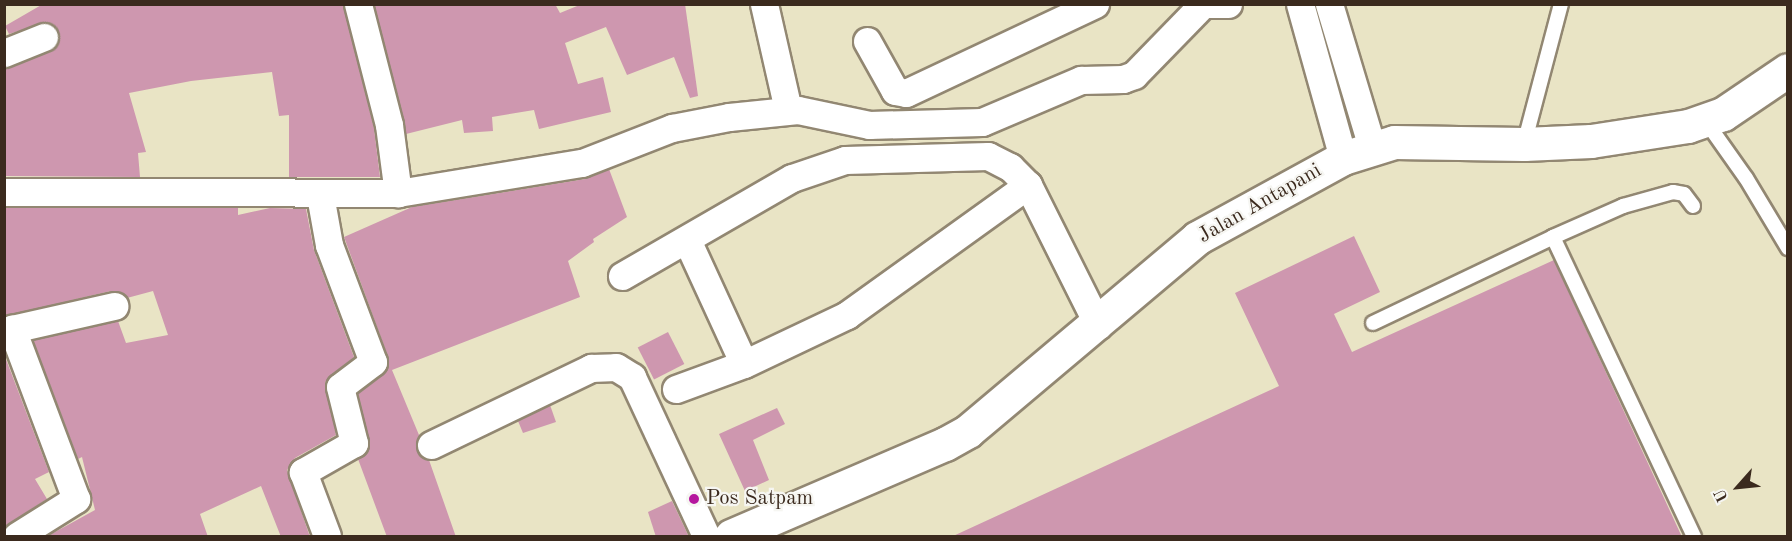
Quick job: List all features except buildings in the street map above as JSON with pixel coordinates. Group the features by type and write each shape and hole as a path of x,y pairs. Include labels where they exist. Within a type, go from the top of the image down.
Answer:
{"street":[{"path":"358,4 389,125 398,193"},
{"path":"764,4 788,110"},
{"path":"867,41 895,91 906,93 1095,4"},
{"path":"4,192 320,195 398,193 541,173 582,163 608,150 694,121 788,110 818,112 869,125 982,122 1081,80 1124,79 1134,75 1199,5 1228,4"},
{"path":"1300,4 1358,152"},
{"path":"1329,4 1358,152"},
{"path":"4,53 44,37"},
{"name":"Jalan Antapani","path":"731,537 945,444 973,427 1219,222 1358,152 1394,142 1524,144 1591,141 1707,123 1765,89 1788,70"},
{"path":"622,276 792,178 845,160 988,156 1010,167 1028,185 1098,324"},
{"path":"676,389 744,363 847,315 1028,185"},
{"path":"320,195 329,245 373,362 340,387 354,443 303,472 327,537"},
{"path":"687,240 744,363"},
{"path":"17,537 76,499 12,328 114,306"},
{"path":"431,445 591,368 616,367 632,378 706,537"}],"lane":[{"path":"1524,144 1561,4"},
{"path":"1707,123 1746,178 1788,248"},
{"path":"1373,323 1623,206 1673,192 1684,194 1693,206"},
{"path":"1553,237 1694,537"}],"place":[{"name":"Pos Satpam","path":"694,499"}]}
